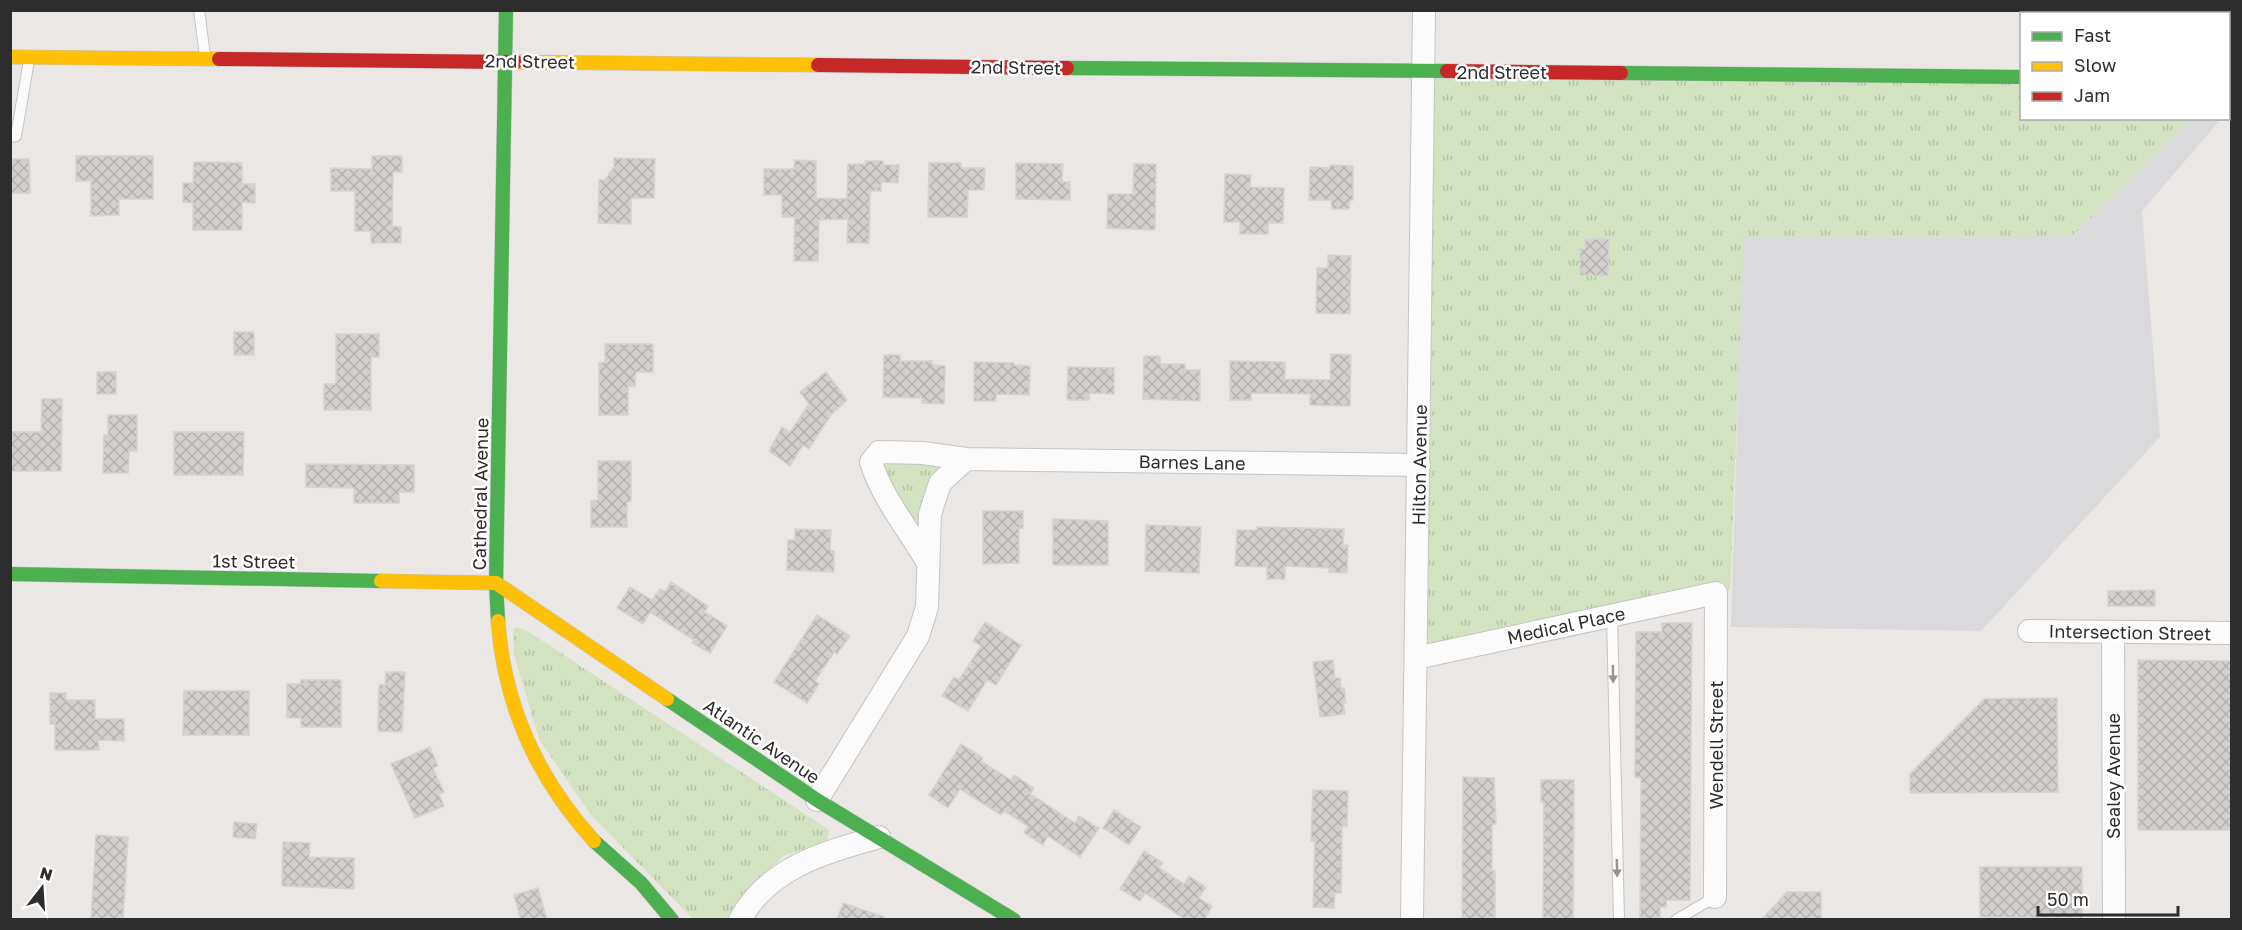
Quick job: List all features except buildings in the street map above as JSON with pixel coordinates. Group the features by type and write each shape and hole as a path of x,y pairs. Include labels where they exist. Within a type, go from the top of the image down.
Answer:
{"street":[{"name":"Cathedral Avenue","path":"506,10 496,583 502,662 523,736 539,769 575,820 596,843 630,873 672,920"},
{"name":"Hilton Avenue","path":"1412,920 1424,10"},
{"name":"2nd Street","path":"10,57 506,60 2020,77"},
{"name":"Barnes Lane","path":"928,563 875,473 872,462 879,452 923,453 966,459 1419,465"},
{"path":"817,800 918,636 927,607 930,514 940,483 966,459"},
{"name":"1st Street","path":"10,574 496,583"},
{"name":"Atlantic Avenue","path":"496,583 817,800 1014,920"},
{"name":"Medical Place","path":"1416,658 1716,592"},
{"name":"Wendell Street","path":"1715,897 1716,592"},
{"name":"Intersection Street","path":"2028,631 2232,633"},
{"name":"Sealey Avenue","path":"2113,632 2114,920"},
{"path":"740,920 748,905 761,890 784,872 829,851 879,837"}],"lane":[{"path":"199,10 206,59"},
{"path":"10,137 16,136 30,57"},
{"path":"1612,615 1618,920"},
{"path":"1676,920 1715,897"}],"shaded area":[{"path":"2191,120 2220,120 2142,211 2160,437 1981,631 1731,627 1743,237 2072,236"}],"green space":[{"path":"1428,71 2020,79 2020,120 2191,120 2072,236 1744,237 1730,590 1417,658"},
{"path":"879,452 966,459 940,483 928,563 885,492"},
{"path":"516,627 529,632 829,830 828,839 819,845 783,856 751,887 728,919 693,919 591,815 539,739 514,655 513,631"}],"traffic: fast":[{"path":"498,621 496,583 506,10"},
{"path":"1067,68 1447,71"},
{"path":"1621,73 2020,77"},
{"path":"10,574 381,581"},
{"path":"667,699 817,800 1014,920"},
{"path":"594,841 641,883 672,920"}],"traffic: slow":[{"path":"10,57 219,59"},
{"path":"516,62 818,65"},
{"path":"381,581 496,583 667,699"},
{"path":"498,621 508,682 527,739 556,792 594,841"}],"traffic: jam":[{"path":"219,59 516,62"},
{"path":"818,65 1067,68"},
{"path":"1447,71 1621,73"}]}
